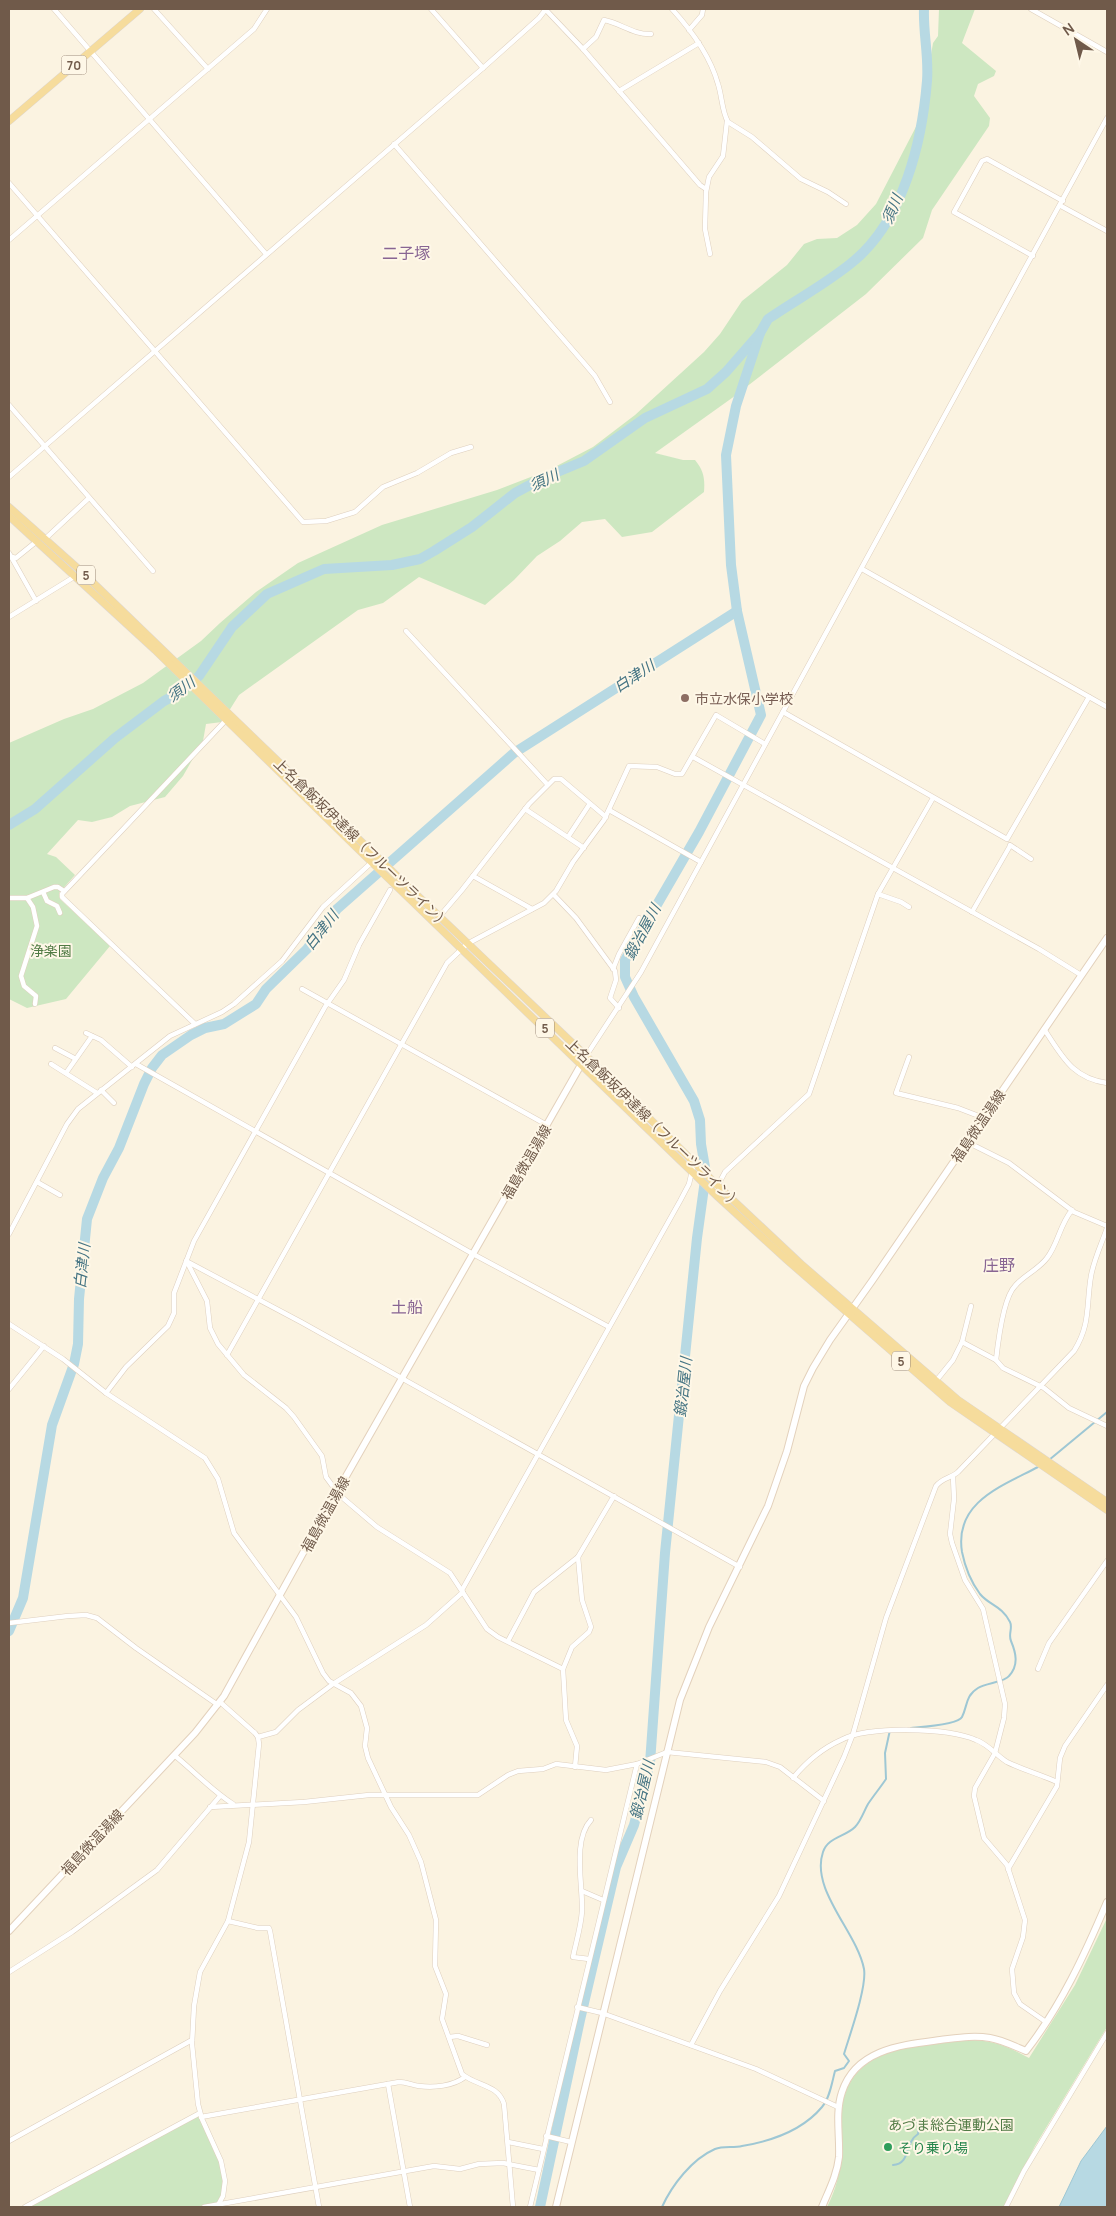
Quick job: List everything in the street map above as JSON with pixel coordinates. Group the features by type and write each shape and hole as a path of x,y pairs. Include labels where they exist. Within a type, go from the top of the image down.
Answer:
{"main road":[{"name":"70","path":"9,121 140,9"},
{"name":"上名倉飯坂伊達線（フルーツライン）","path":"9,507 41,540 79,574 376,861 394,884 586,1056 715,1188 950,1402 1107,1502"},
{"name":"上名倉飯坂伊達線（フルーツライン）","path":"9,516 41,540"},
{"name":"上名倉飯坂伊達線（フルーツライン）","path":"204,695 226,720 376,861"},
{"name":"上名倉飯坂伊達線（フルーツライン）","path":"394,884 439,917 464,946 581,1063 695,1168"},
{"name":"福島微温湯線","path":"556,2207 568,2141 599,2012 666,1752 690,1672 709,1627 740,1567 774,1489 804,1386 821,1352 851,1312 1107,938"},
{"name":"福島微温湯線","path":"9,1931 174,1755 219,1703 586,1056"},
{"name":"上名倉飯坂伊達線（フルーツライン）","path":"851,1312 997,1431 1107,1510"},
{"path":"822,2207 834,2182 837,2166 839,2140 838,2107 849,2077 862,2063 878,2052 898,2046 966,2036 990,2038 1026,2051 1072,1978 1107,1902"}],"street":[{"path":"54,9 266,254"},
{"path":"154,9 208,69"},
{"path":"9,240 254,29 267,9"},
{"path":"432,9 483,68"},
{"path":"9,477 483,68 539,18 546,9 583,49 700,185 706,189"},
{"path":"672,9 699,43 712,66 727,121 723,156 709,177 706,189 705,229 710,254"},
{"path":"689,30 702,15 703,9"},
{"path":"1031,9 1107,52"},
{"path":"583,49 596,37 604,20 629,30 651,34"},
{"path":"619,91 699,43"},
{"path":"586,1056 618,1008 701,862 764,744 1062,204 1107,118"},
{"path":"727,121 752,137 801,180 834,195 846,204"},
{"path":"394,144 584,363 610,402"},
{"path":"1033,256 954,212 982,161 987,159 1107,231"},
{"path":"9,183 303,522 326,521 355,512 383,487 418,473 451,453 471,447"},
{"path":"9,405 153,571"},
{"path":"10,556 16,558 41,540 89,498"},
{"path":"10,556 36,601"},
{"path":"862,569 1107,707"},
{"path":"9,617 79,574"},
{"path":"406,631 547,784"},
{"path":"1007,839 1089,697"},
{"path":"783,712 1007,839 1010,846 1031,859"},
{"path":"227,1355 402,1045 443,968 464,946 544,904 554,894 573,862 606,817 629,766 660,767 678,775 685,771 716,715 764,744"},
{"path":"196,1024 62,897 64,892 226,720"},
{"path":"693,757 1082,975"},
{"path":"439,917 525,809 547,784 554,779 559,778 606,817"},
{"path":"715,1188 725,1172 809,1094 878,894 933,798"},
{"path":"568,837 589,804"},
{"path":"525,809 584,848"},
{"path":"610,810 701,862"},
{"path":"972,912 1010,846"},
{"path":"9,1234 70,1118 78,1108 170,1036 228,1008 276,966 323,907 376,861"},
{"path":"473,876 532,909"},
{"path":"106,1393 121,1372 168,1326 173,1318 174,1293 194,1241 325,1007 329,1004 344,980 359,945 394,884"},
{"path":"9,898 27,898 54,886 64,892"},
{"path":"43,892 47,900 57,906 60,913"},
{"path":"554,894 576,918 613,969 616,980 610,998 618,1008"},
{"path":"878,894 901,902 909,908"},
{"path":"27,898 33,907 37,926 21,976 24,986 36,996 35,1004"},
{"path":"613,969 638,918"},
{"path":"302,989 547,1125"},
{"path":"1044,1029 1072,1069 1092,1079 1107,1083"},
{"path":"86,1033 101,1040 134,1065 257,1131 473,1254 609,1327"},
{"path":"66,1073 74,1058 92,1036"},
{"path":"55,1048 74,1058"},
{"path":"909,1057 896,1093 958,1108 984,1118"},
{"path":"51,1064 114,1103"},
{"path":"691,2045 720,1991 779,1896 853,1736 886,1618 936,1486 941,1481 953,1476 1041,1388 1074,1351 1082,1338 1088,1318 1091,1276 1107,1227 1072,1210 1005,1161 968,1142"},
{"path":"258,1738 276,1732 298,1710 333,1684 426,1625 462,1591 680,1201 695,1168"},
{"path":"37,1182 60,1195"},
{"path":"996,1360 1010,1293 1016,1284 1036,1270 1046,1259 1072,1210"},
{"path":"186,1261 259,1299 740,1567"},
{"path":"186,1261 207,1301 212,1334 244,1375 286,1408 294,1417 322,1456 326,1477 337,1492 377,1527 447,1570 483,1626 508,1642 563,1669"},
{"path":"936,1381 953,1360 962,1342 971,1306"},
{"path":"9,1324 44,1346 106,1393 205,1458 218,1479 234,1533 301,1625 318,1665 333,1684 351,1693 361,1706 367,1728 365,1746 367,1754 385,1796 413,1843 428,1886 436,1920 435,1966 446,1994 442,2015 462,2074 492,2088 502,2097 513,2207"},
{"path":"962,1342 996,1360 1003,1368 1041,1388 1069,1408 1107,1426"},
{"path":"9,1388 44,1346"},
{"path":"953,1476 954,1499 950,1534 952,1543 965,1580 983,1609 1004,1700 1004,1718 995,1753 976,1788 974,1796 984,1838 1008,1870 1026,1920 1023,1937 1012,1969 1014,1993 1020,2004 1046,2022"},
{"path":"508,1642 536,1590 578,1557 614,1496"},
{"path":"575,1767 577,1746 566,1720 563,1669 572,1647 589,1632 591,1627 582,1600 578,1557"},
{"path":"1038,1669 1049,1643 1107,1561"},
{"path":"9,1623 68,1616 86,1615 97,1618 136,1648 219,1703 258,1738"},
{"path":"1008,1870 1046,1808 1057,1786 1060,1758 1065,1746 1107,1685"},
{"path":"793,1778 816,1754 840,1740 887,1731 942,1732 978,1740 1008,1762 1057,1782"},
{"path":"218,2206 224,2191 223,2170 200,2115 192,2040 196,1988 200,1972 228,1921 250,1840 258,1738"},
{"path":"210,1807 368,1795 478,1795 508,1775 518,1771 543,1769 556,1764 606,1770 637,1764 642,1760 666,1752 766,1762 780,1767 824,1801"},
{"path":"174,1755 199,1775 220,1796 233,1804"},
{"path":"530,2207 543,2149 549,2136 589,1959 637,1764"},
{"path":"9,1972 79,1927 157,1870 220,1796"},
{"path":"589,1959 573,1957 580,1928 582,1892 579,1871 582,1845 585,1830 591,1820"},
{"path":"582,1892 603,1900"},
{"path":"228,1921 258,1928 269,1928 320,2207"},
{"path":"579,2008 599,2012 756,2069 838,2107"},
{"path":"1006,2207 1024,2171 1107,2033"},
{"path":"449,2037 458,2036 487,2045"},
{"path":"9,2141 192,2040"},
{"path":"25,2207 200,2115 402,2082 433,2087 454,2083 465,2077"},
{"path":"388,2084 410,2207"},
{"path":"549,2136 568,2141"},
{"path":"508,2142 543,2149"},
{"path":"204,2207 434,2166 457,2169 489,2163 510,2164 539,2170"}],"green space":[{"name":"浄楽園","path":"939,9 975,9 962,43 996,71 994,76 978,84 974,96 990,118 989,126 932,210 923,238 866,294 732,398 655,453 683,460 695,460 703,475 704,492 652,532 622,537 605,519 582,522 560,541 537,556 514,580 485,605 419,577 383,603 358,610 239,695 222,722 206,724 203,741 183,776 165,797 130,806 112,817 92,822 78,820 47,854 56,857 75,875 59,893 60,899 110,946 66,999 27,1008 9,999 9,743 64,719 93,709 143,683 201,641 256,592 298,563 382,525 497,490 549,470 593,447 635,415 704,352 720,334 742,301 787,265 804,244 817,239 837,238 857,225 876,204 920,119 933,43 938,36"},
{"name":"あづま総合運動公園","path":"1107,1918 1107,2027 1035,2146 1004,2207 827,2207 840,2167 842,2147 841,2115 844,2099 847,2088 859,2071 876,2058 896,2049 970,2040 992,2042 1029,2058 1075,1985"},
{"path":"198,2115 222,2172 223,2184 221,2195 216,2204 192,2207 25,2207"}],"water":[{"path":"1107,2126 1107,2207 1059,2207 1081,2161"}],"waterway":[{"name":"須川","path":"9,825 35,809 115,738 199,676 232,627 267,594 324,569 392,565 420,559 472,527 515,493 543,478 584,461 645,418 707,389 726,372 760,333 768,319 823,284 855,260 872,243 886,223 908,178 915,153 921,129 927,81 924,9"},
{"name":"鍛冶屋川","path":"540,2207 580,2020 616,1867 634,1825 650,1763 665,1553 697,1238 706,1173 701,1144 700,1120 694,1101 634,997 625,977 625,960 699,832 761,715 737,611 731,565 726,455 736,406 760,333"},
{"name":"白津川","path":"9,1631 23,1598 52,1425 74,1364 78,1344 79,1299 87,1219 103,1178 119,1148 152,1068 162,1055 191,1035 205,1028 224,1024 256,1004 266,989 307,949 337,909 514,753 737,611"},
{"path":"1049,1460 1107,1412"},
{"path":"911,1728 939,1725 959,1720 974,1691 981,1686 1007,1678 1014,1668 1016,1659 1010,1638 1010,1622 1003,1612 980,1594 974,1584 963,1558 961,1535 965,1520 973,1508 984,1498 996,1489 1038,1467"},
{"path":"662,2207 677,2182 698,2159 707,2153 718,2148 739,2147 775,2138 805,2123 825,2103 835,2071 844,2068 849,2061 844,2054 861,1999 864,1969 853,1940 828,1896 821,1866 825,1847 855,1827 868,1804 886,1779 885,1753 890,1730"},
{"path":"893,2165 903,2161 911,2142 918,2134 919,2127"}],"place":[{"name":"市立水保小学校","path":"685,698"},
{"name":"そり乗り場","path":"888,2147"}],"district":[{"name":"二子塚","path":"406,253"},
{"name":"庄野","path":"999,1265"},
{"name":"土船","path":"407,1307"}]}
